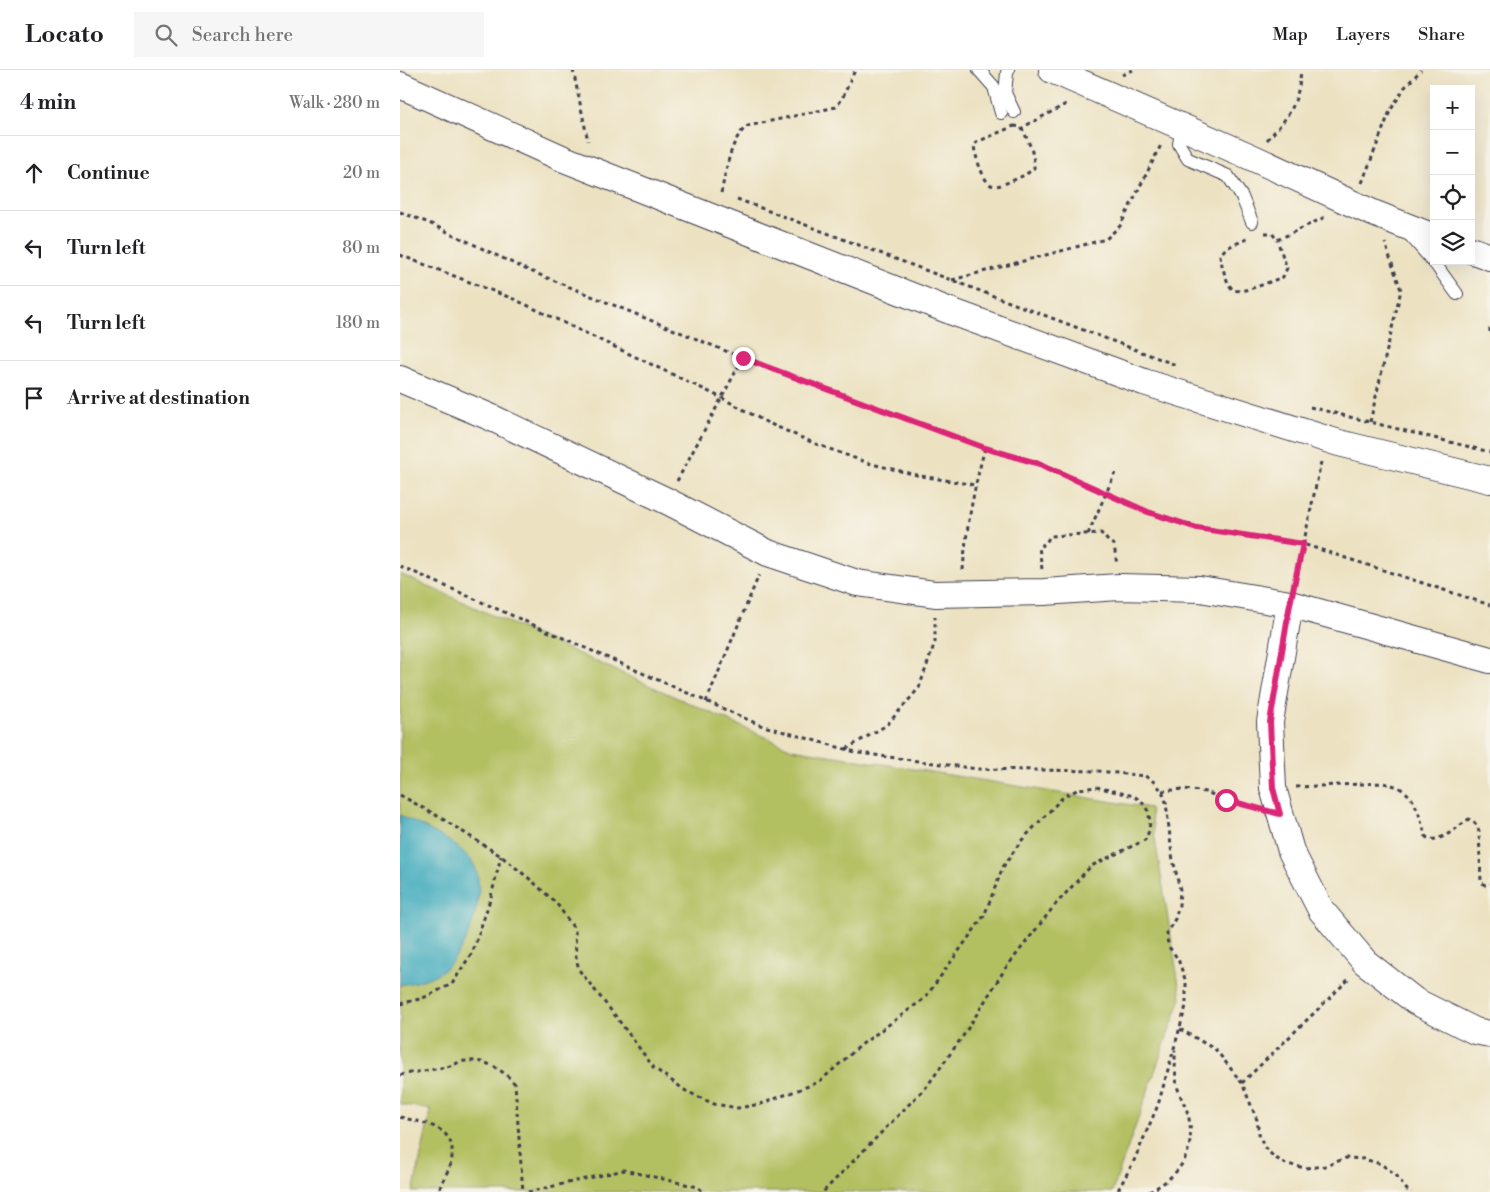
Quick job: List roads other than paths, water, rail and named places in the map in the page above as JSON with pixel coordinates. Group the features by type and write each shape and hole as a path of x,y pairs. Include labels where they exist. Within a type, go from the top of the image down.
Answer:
{"street":[{"path":"1052,70 1397,223 1430,235"},
{"path":"400,84 564,159 941,307 1144,382 1326,439 1490,480"},
{"path":"1475,251 1490,257"},
{"path":"400,379 490,417 667,501 768,553 857,583 935,594 1044,592 1119,586 1200,590 1290,604 1490,660"},
{"path":"1290,604 1270,722 1273,788 1290,851 1321,910 1365,962 1415,1001 1475,1031 1490,1034"}],"lane":[{"path":"979,70 994,88 1007,112 1008,70"},
{"path":"1178,125 1179,144 1188,159 1228,176 1242,197 1252,222"},
{"path":"1397,223 1412,236 1457,294"}],"water":[{"path":"400,815 440,835 467,855 473,863 479,887 478,901 470,931 449,965 438,973 420,981 400,985"}]}
